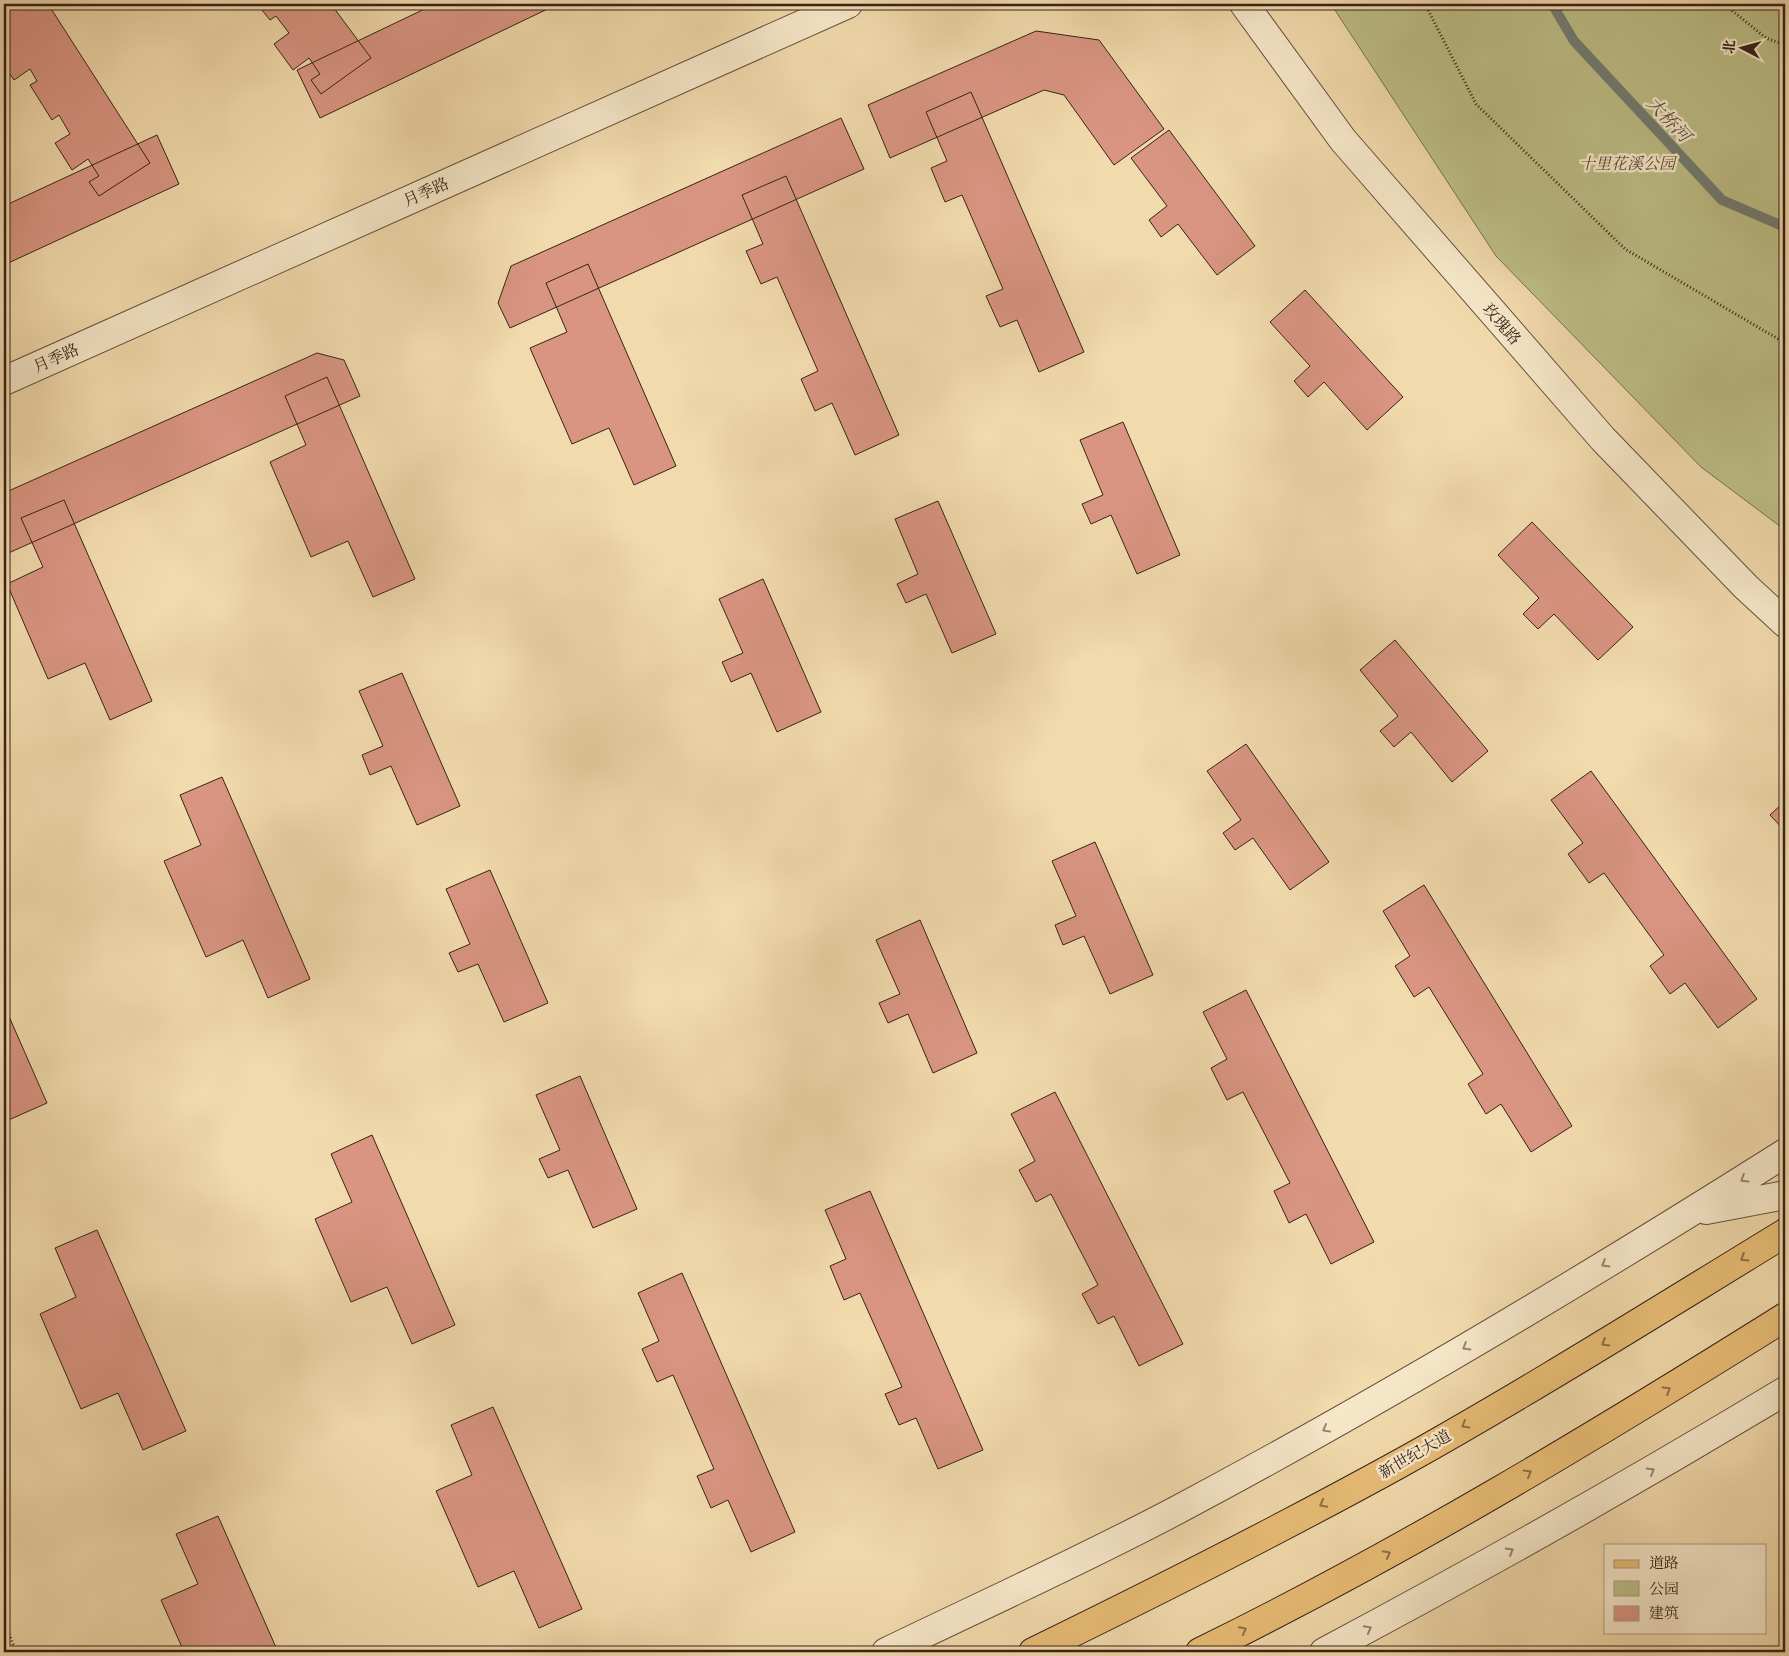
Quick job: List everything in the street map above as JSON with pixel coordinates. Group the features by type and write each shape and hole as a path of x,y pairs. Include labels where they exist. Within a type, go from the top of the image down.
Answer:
{"main road":[{"name":"新世纪大道","path":"1033,1652 1209,1566 1399,1463 1602,1345 1785,1232"},
{"path":"1200,1652 1427,1532 1634,1411 1785,1317"}],"street":[{"name":"月季路","path":"4,381 848,4"},
{"name":"玫瑰路","path":"1244,4 1342,140 1590,424 1746,587 1785,623"},
{"path":"886,1652 1185,1506 1362,1409 1690,1213 1785,1153"},
{"path":"1690,1213 1785,1195"},
{"path":"1324,1652 1460,1580 1662,1465 1785,1391"}],"path":[{"path":"1426,4 1476,104 1625,249 1785,343"},
{"path":"1724,4 1766,38 1785,45"},
{"path":"4,1621 16,1652"}],"green space":[{"name":"十里花溪公园","path":"1331,4 1785,4 1785,530 1701,467 1496,256"}],"building":[{"path":"4,4 48,4 150,163 99,196 89,182 99,176 88,159 72,170 55,143 70,134 59,115 52,120 30,85 37,81 30,69 14,80 4,65 4,45 10,41 4,32"},
{"path":"257,4 331,4 371,58 321,94 311,80 320,74 309,58 293,70 274,44 289,33 276,16 270,20"},
{"path":"435,4 558,4 320,118 297,70"},
{"path":"1036,31 1099,40 1164,129 1114,165 1064,95 1044,90 890,158 868,105"},
{"path":"971,92 1084,352 1039,372 1017,320 1000,327 986,296 1003,289 962,195 945,202 931,168 947,161 926,112"},
{"path":"841,118 864,169 510,328 498,303 511,266"},
{"path":"1169,130 1255,246 1217,275 1178,224 1161,237 1149,220 1167,206 1131,158"},
{"path":"157,135 179,184 4,265 4,206"},
{"path":"786,176 899,435 855,455 832,403 815,411 801,379 818,371 777,277 761,284 746,251 763,244 742,195"},
{"path":"588,264 676,466 634,485 609,428 572,444 530,348 567,332 546,283"},
{"path":"1305,290 1403,397 1367,430 1324,382 1308,397 1294,381 1310,366 1270,322"},
{"path":"317,353 344,360 360,396 4,555 4,493"},
{"path":"327,377 415,579 373,597 348,541 311,557 270,462 306,445 285,396"},
{"path":"1123,422 1180,555 1137,574 1111,515 1091,524 1082,504 1103,495 1080,440"},
{"path":"64,500 152,701 110,720 85,663 48,679 7,584 43,567 21,518"},
{"path":"938,501 996,634 952,653 926,594 906,603 897,584 918,574 895,519"},
{"path":"1532,522 1633,627 1598,660 1554,614 1538,629 1523,614 1539,598 1498,555"},
{"path":"763,579 821,712 777,732 751,673 731,682 722,662 743,653 719,599"},
{"path":"1395,640 1488,751 1452,782 1411,732 1394,747 1380,731 1398,716 1360,670"},
{"path":"402,673 460,806 417,825 391,766 370,775 362,755 383,746 359,691"},
{"path":"1246,744 1329,862 1290,890 1253,838 1235,850 1223,833 1241,820 1207,771"},
{"path":"1591,771 1757,999 1718,1028 1685,983 1670,994 1650,966 1664,955 1604,873 1589,883 1568,854 1583,843 1551,800"},
{"path":"222,777 310,979 268,998 243,940 206,957 164,861 201,845 180,795"},
{"path":"1785,801 1785,831 1770,815"},
{"path":"1095,842 1153,975 1110,994 1084,936 1063,945 1055,925 1076,916 1052,861"},
{"path":"490,870 548,1003 504,1022 478,964 458,972 449,953 470,944 446,889"},
{"path":"1424,885 1572,1126 1531,1152 1501,1104 1486,1114 1468,1084 1483,1074 1429,987 1414,997 1395,966 1410,956 1383,911"},
{"path":"920,920 977,1053 933,1073 908,1014 888,1023 879,1003 900,994 876,940"},
{"path":"1246,990 1374,1242 1331,1264 1306,1214 1289,1223 1274,1191 1290,1183 1243,1092 1227,1100 1211,1068 1227,1059 1203,1012"},
{"path":"4,1005 47,1103 4,1122"},
{"path":"580,1076 637,1209 593,1228 568,1170 548,1178 539,1159 560,1150 536,1095"},
{"path":"1055,1092 1183,1344 1139,1366 1114,1316 1098,1324 1082,1294 1098,1285 1051,1194 1036,1202 1019,1170 1035,1161 1011,1114"},
{"path":"372,1135 455,1325 412,1344 387,1287 351,1302 315,1219 352,1202 331,1154"},
{"path":"870,1191 983,1450 938,1469 916,1418 899,1425 885,1394 902,1387 860,1293 844,1300 830,1266 846,1259 825,1210"},
{"path":"97,1230 186,1431 143,1450 118,1393 81,1409 40,1314 76,1297 55,1248"},
{"path":"682,1273 795,1532 751,1552 728,1500 711,1508 697,1476 714,1469 673,1375 657,1382 642,1349 659,1341 638,1293"},
{"path":"493,1407 582,1609 539,1628 514,1571 478,1587 436,1491 472,1475 451,1425"},
{"path":"218,1516 278,1652 184,1652 161,1600 198,1584 176,1534"}],"waterway":[{"name":"大桥河","path":"1552,4 1574,41 1722,200 1785,227"}]}
